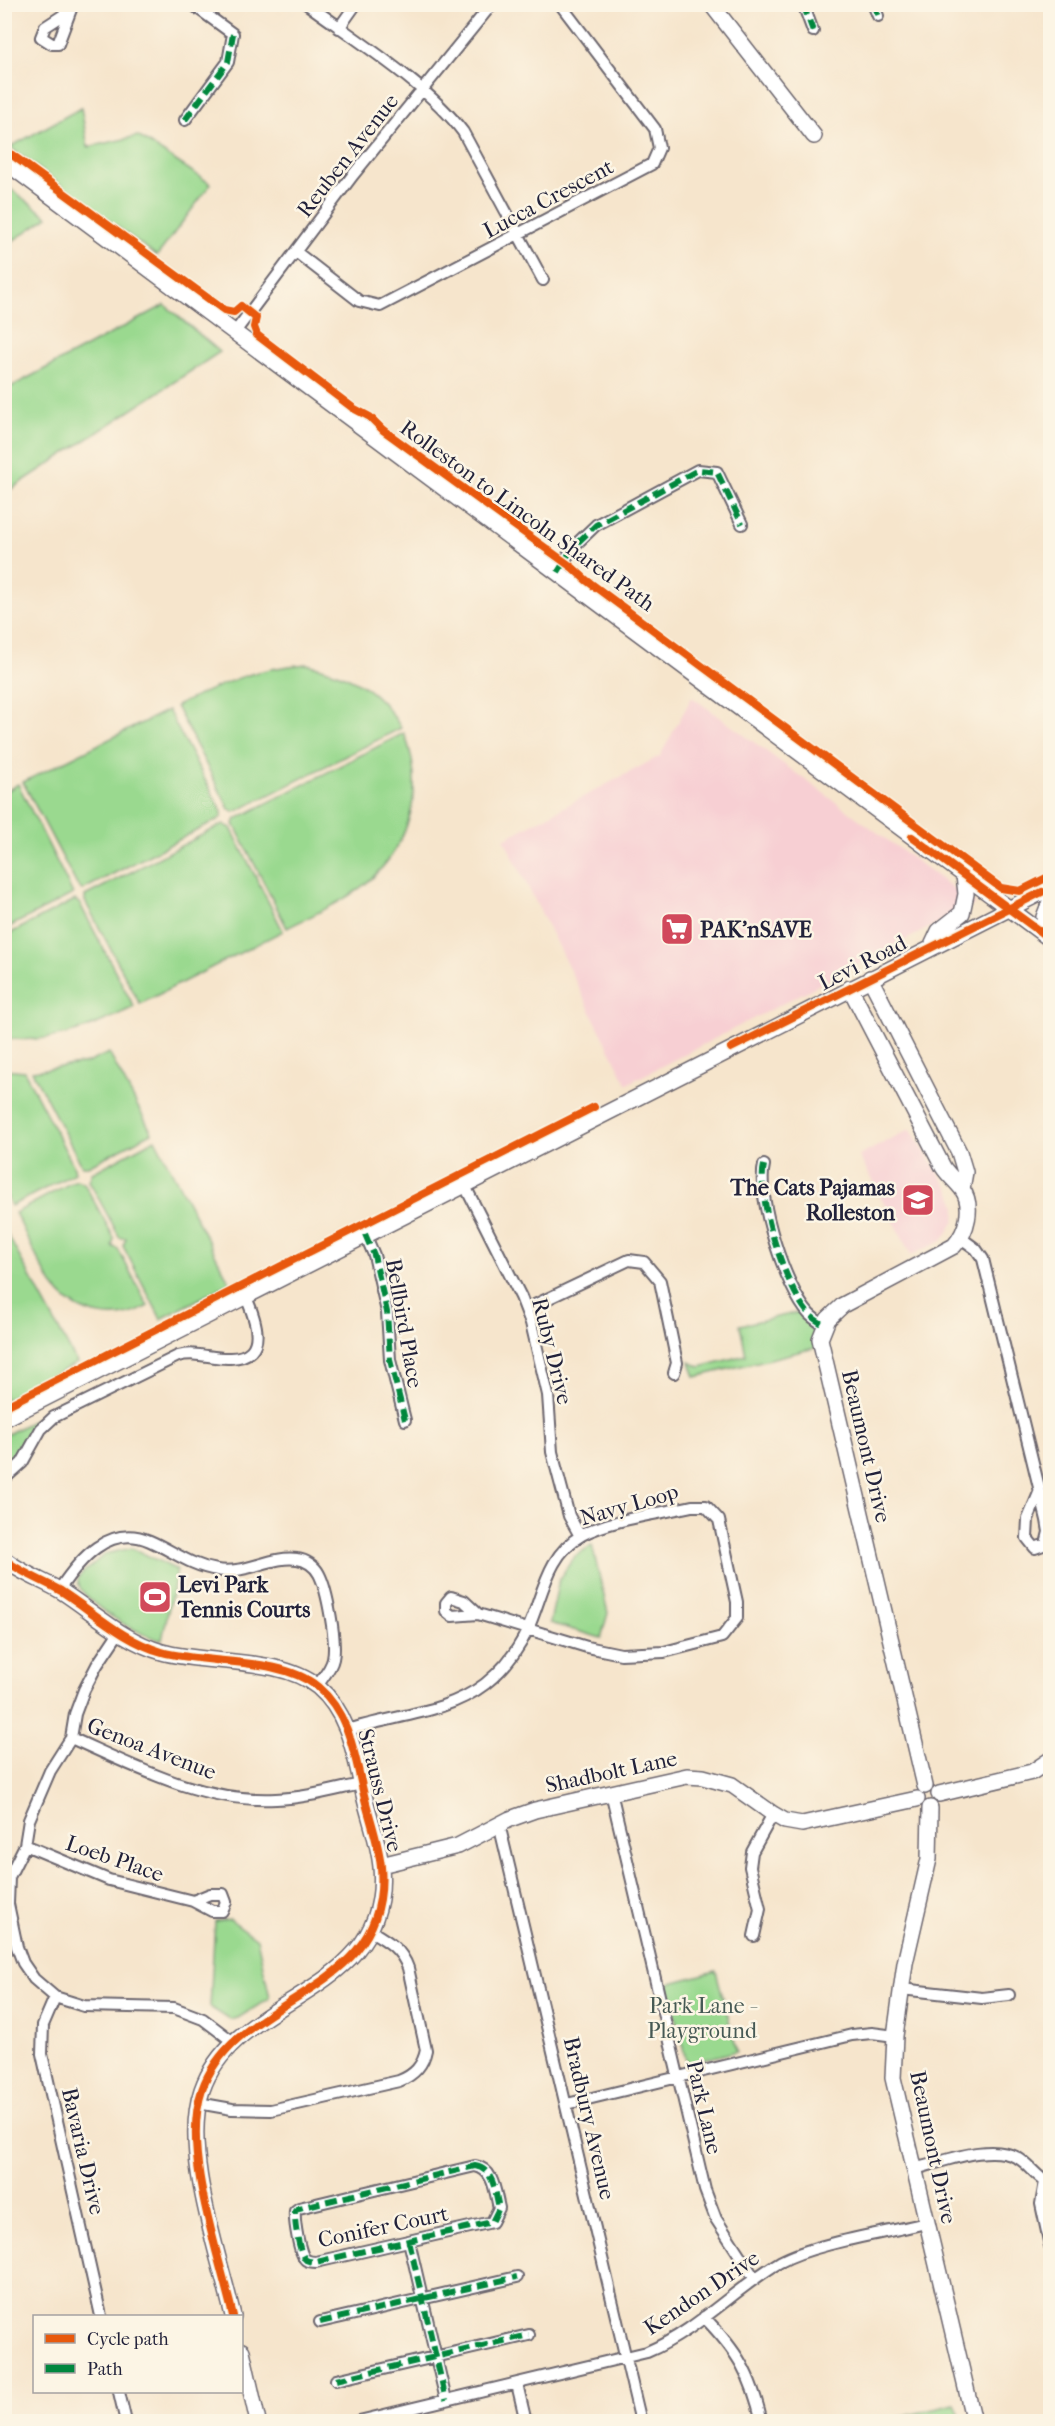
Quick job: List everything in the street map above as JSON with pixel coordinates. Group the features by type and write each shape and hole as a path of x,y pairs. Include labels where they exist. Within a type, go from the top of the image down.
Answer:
{"street":[{"path":"185,120 228,62 233,34 192,4"},
{"path":"307,4 423,90 463,132 543,280"},
{"path":"339,28 356,4"},
{"name":"Reuben Avenue","path":"235,332 353,175 492,4"},
{"name":"Lucca Crescent","path":"296,252 359,301 380,306 652,164 659,148 655,129 560,4"},
{"path":"711,4 814,135"},
{"path":"803,4 813,31"},
{"path":"873,4 878,16"},
{"path":"4,161 1050,938"},
{"path":"558,572 573,547 596,525 698,470 717,472 742,524"},
{"path":"932,946 939,931 962,913 966,894 964,875"},
{"name":"Levi Road","path":"4,1419 1050,888"},
{"path":"1050,902 1044,917 1050,938"},
{"path":"764,1165 762,1184 779,1256 804,1306 824,1326 843,1305 942,1254 961,1238 968,1213 962,1189 965,1172 963,1163 870,978"},
{"path":"850,988 943,1167 962,1189"},
{"path":"907,1096 925,1087"},
{"name":"Ruby Drive","path":"464,1184 526,1309 548,1395 552,1452 569,1516 580,1536"},
{"name":"Bellbird Place","path":"365,1234 374,1255 387,1312 390,1360 405,1420"},
{"path":"961,1238 976,1249 983,1259 1039,1493"},
{"path":"526,1309 629,1260 644,1262 660,1281 676,1363 674,1373"},
{"path":"4,1479 22,1464 41,1429 68,1409 178,1356 197,1353 227,1358 247,1352 255,1343 258,1331 256,1317 245,1295"},
{"name":"Beaumont Drive","path":"824,1326 821,1347 924,1798 927,1878 910,1937 901,1989 893,2078 974,2421"},
{"name":"Navy Loop","path":"348,1730 447,1705 476,1691 507,1663 528,1630 552,1564 580,1536 596,1529 692,1506 706,1506 718,1520 737,1602 733,1626 715,1640 637,1655 604,1652 528,1630"},
{"path":"59,1590 85,1555 101,1544 123,1537 141,1538 190,1563 218,1570 243,1570 290,1559 300,1559 311,1564 319,1573 334,1638 332,1664 316,1686"},
{"name":"Strauss Drive","path":"4,1559 59,1590 119,1632 160,1652 277,1669 293,1674 316,1686 335,1705 348,1730 381,1865 380,1893 369,1929 349,1959 327,1980 232,2041 212,2068 198,2103 194,2131 196,2157 233,2315"},
{"path":"478,1614 528,1630"},
{"path":"119,1632 96,1665 84,1690 75,1714 71,1738 50,1771 29,1820 25,1845 9,1877 10,1921 23,1963 34,1979 55,1997 84,2006 174,2008 203,2019 232,2041"},
{"name":"Genoa Avenue","path":"71,1738 183,1786 231,1797 295,1798 361,1784"},
{"path":"924,1798 932,1786 939,1794 1032,1772 1050,1760"},
{"name":"Shadbolt Lane","path":"381,1865 457,1847 499,1824 535,1810 670,1778 703,1777 732,1785 773,1814 795,1823 812,1824 924,1798"},
{"name":"Park Lane","path":"611,1792 710,2205 722,2230 755,2278"},
{"path":"754,1936 760,1909 750,1868 752,1852 773,1814"},
{"name":"Bradbury Avenue","path":"499,1824 641,2421"},
{"name":"Loeb Place","path":"25,1845 109,1880 193,1901"},
{"path":"198,2103 232,2109 271,2110 399,2081 414,2073 424,2058 426,2050 408,1968 392,1944 369,1929"},
{"path":"901,1989 982,1998 1009,1995"},
{"name":"Bavaria Drive","path":"55,1997 43,2025 42,2054 101,2315"},
{"path":"567,2104 852,2035 872,2033 895,2036"},
{"path":"914,2169 993,2152 1019,2159 1048,2183 1041,2204 1050,2246"},
{"name":"Conifer Court","path":"475,2166 483,2167 490,2173 499,2208 492,2222 409,2241 316,2262 307,2260 302,2255 294,2219 295,2211 475,2166"},
{"name":"Kendon Drive","path":"355,2421 517,2384 626,2357 659,2346 704,2317 755,2278 800,2254 926,2223"},
{"path":"409,2241 446,2400"},
{"path":"320,2322 517,2277"},
{"path":"704,2317 734,2349 743,2364 755,2392 762,2421"},
{"path":"336,2380 529,2334"},
{"path":"243,2355 258,2421"},
{"path":"517,2384 526,2421"},
{"path":"119,2393 126,2421"}],"shaded area":[{"path":"692,697 975,904 627,1084 504,839 660,756"},
{"name":"The Cats Pajamas Rolleston","path":"910,1129 951,1192 956,1207 955,1221 942,1241 911,1255 859,1156"}],"green space":[{"path":"81,108 88,147 138,136 211,184 157,256 10,147"},
{"path":"5,185 48,217 5,246"},
{"path":"165,305 220,352 5,493 5,390"},
{"path":"307,664 337,673 362,685 383,703 401,728 235,812 229,809 176,706 239,678 271,669"},
{"path":"168,710 222,812 221,818 82,890 77,885 23,782"},
{"path":"404,733 411,755 414,777 413,799 400,840 389,859 356,891 287,928 234,824 236,819"},
{"path":"18,784 73,894 5,929 5,792"},
{"path":"223,824 231,828 283,931 140,1004 85,901 85,896"},
{"path":"75,900 80,904 134,1007 88,1027 56,1037 5,1038 5,936"},
{"path":"109,1053 152,1133 88,1166 82,1166 32,1071 87,1063"},
{"path":"4,1069 24,1071 75,1173 11,1206 5,1193"},
{"path":"155,1139 230,1283 161,1319 123,1246 126,1238 120,1238 89,1181 92,1173"},
{"path":"76,1180 84,1183 114,1238 112,1246 118,1249 148,1306 123,1315 98,1315 64,1298 45,1273 15,1213"},
{"path":"4,1228 77,1363 5,1400 4,1400"},
{"path":"800,1312 816,1328 815,1348 695,1377 690,1362 700,1367 746,1355 740,1325"},
{"path":"51,1411 38,1426 18,1458 5,1473 4,1436"},
{"path":"592,1545 608,1613 601,1638 550,1623 559,1579 575,1556"},
{"path":"132,1548 177,1570 162,1640 140,1632 110,1615 85,1595 79,1585 79,1576 105,1554"},
{"path":"230,1919 257,1939 270,1998 238,2018 230,2020 210,2007 215,1921"},
{"name":"Park Lane - Playground","path":"716,1971 737,2051 687,2064 667,1984"},
{"path":"955,2404 962,2421 888,2420"}],"marked path":[{"path":"803,4 813,31"},
{"path":"873,4 878,16"},
{"path":"185,120 228,62 233,34"},
{"path":"558,572 573,547 596,525 698,470 717,472 742,524"},
{"path":"764,1165 764,1199 783,1265 800,1302 809,1314 824,1325"},
{"path":"365,1234 374,1255 387,1312 390,1360 405,1420"},
{"path":"475,2166 490,2176 495,2188 499,2208 492,2222 316,2262 303,2257 295,2222 295,2211 299,2208 475,2166"},
{"path":"409,2241 446,2400"},
{"path":"320,2322 517,2277"},
{"path":"336,2380 529,2335"}],"cycle path":[{"name":"Rolleston to Lincoln Shared Path","path":"4,149 224,310 234,312 241,306 256,318 254,327 257,335 1001,888 1020,891 1050,876"},
{"path":"912,837 1050,939"},
{"path":"731,1048 1042,892"},
{"path":"4,1407 594,1107"},
{"path":"4,1559 61,1591 134,1641 148,1647 180,1656 264,1666 302,1677 318,1687 329,1698 345,1724 350,1738 380,1858 378,1910 362,1943 338,1969 246,2032 220,2057 202,2090 197,2114 196,2142 204,2202 233,2315"}],"place":[{"name":"PAK'nSAVE","path":"677,929"},
{"name":"The Cats Pajamas Rolleston","path":"918,1200"},
{"name":"Levi Park Tennis Courts","path":"155,1597"}]}
